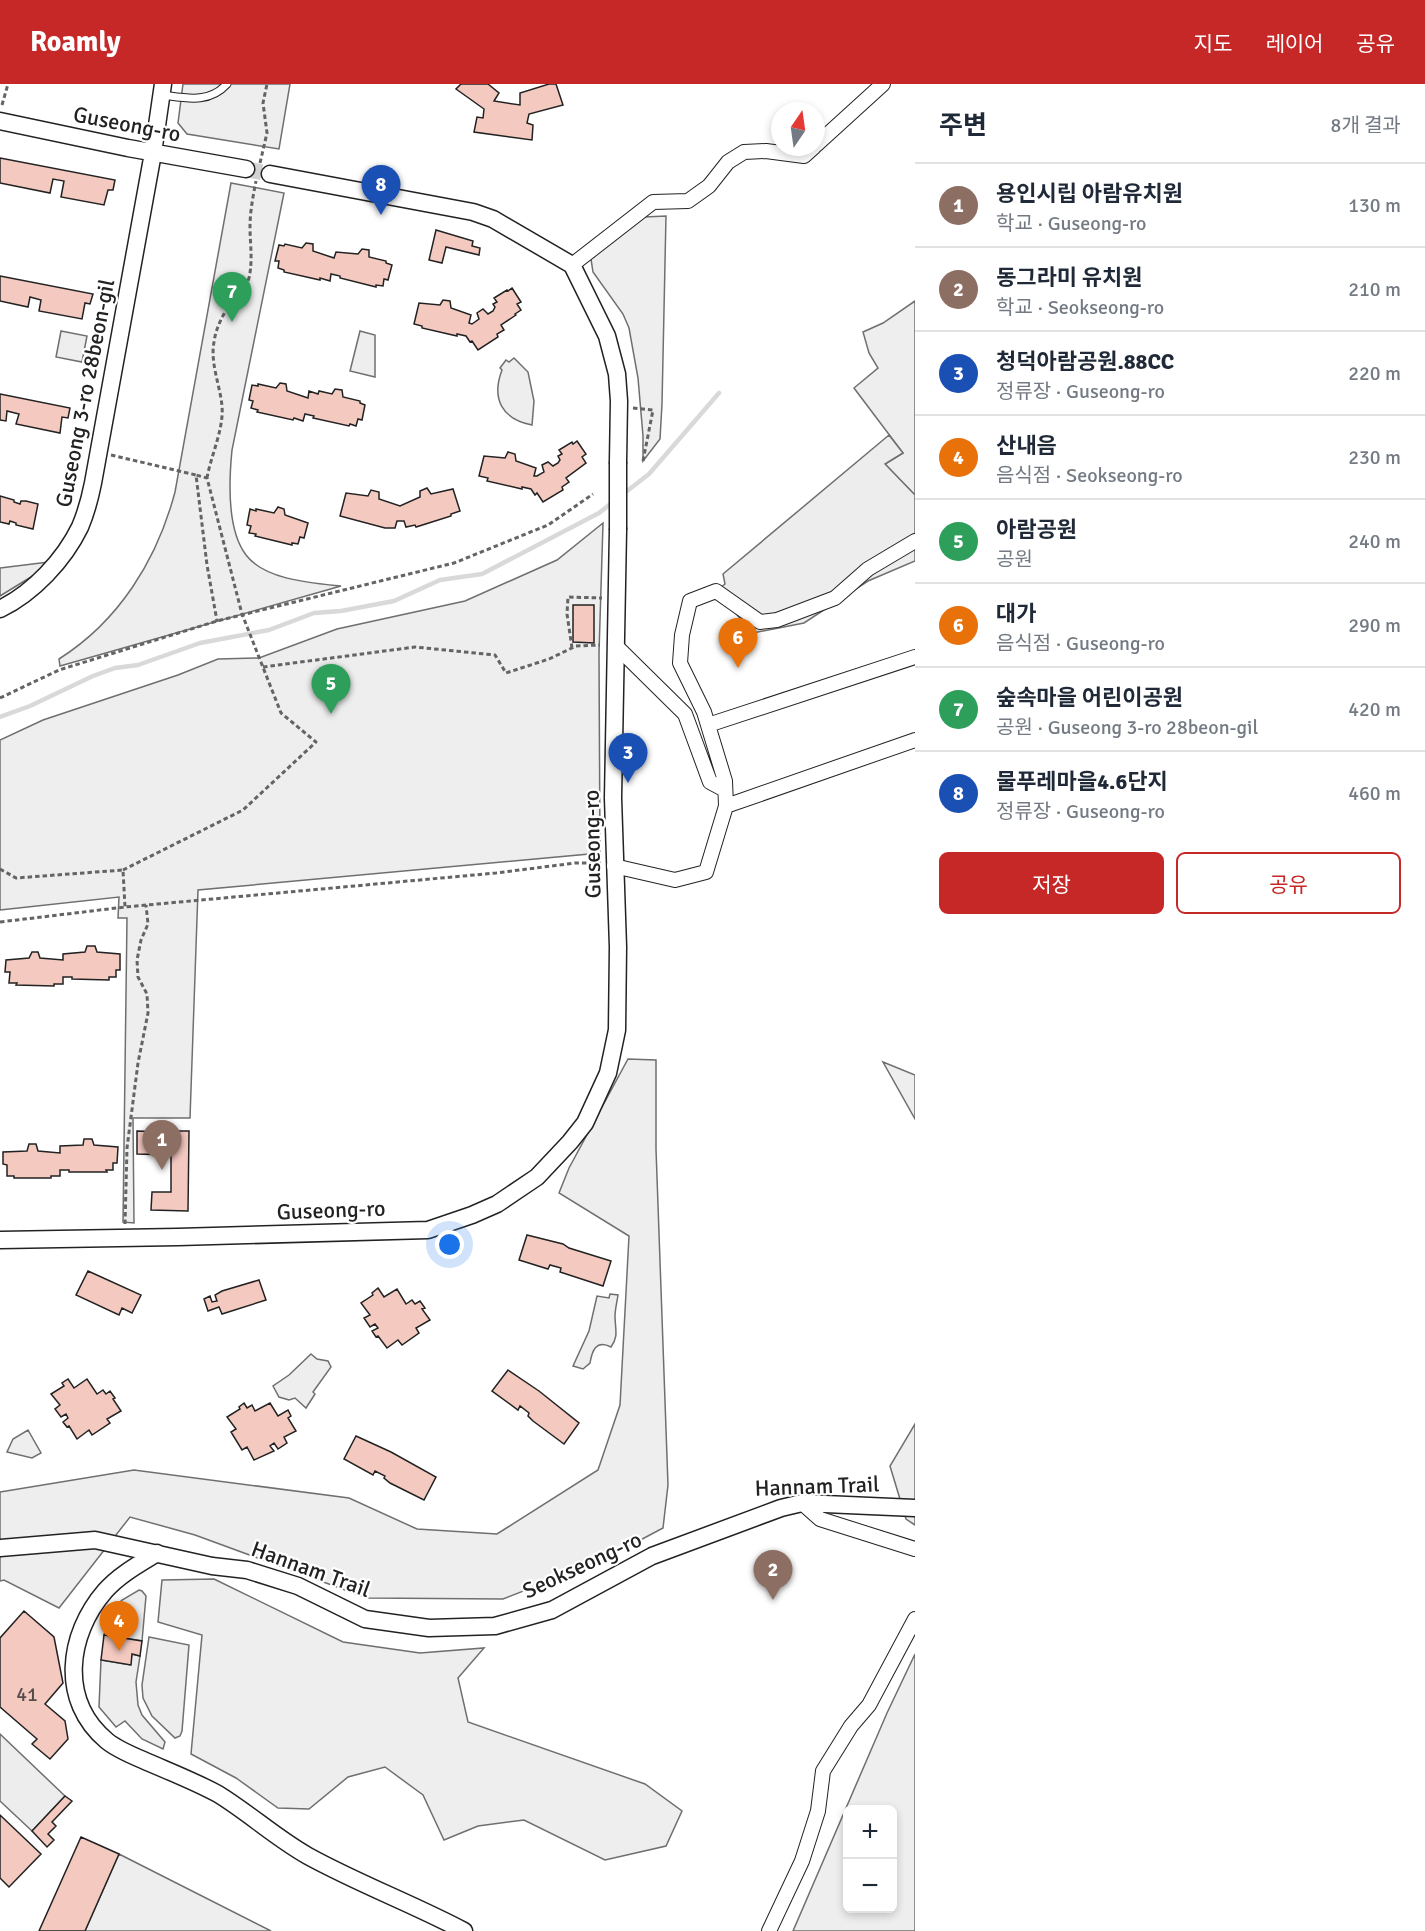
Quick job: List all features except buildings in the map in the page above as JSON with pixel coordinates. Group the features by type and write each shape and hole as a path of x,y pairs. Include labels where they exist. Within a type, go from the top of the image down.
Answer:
{"street":[{"path":"825,137 883,84"},
{"name":"Guseong 3-ro 28beon-gil","path":"0,609 39,582 71,542 85,516 163,90"},
{"name":"Guseong-ro","path":"0,121 153,153 472,212 493,219 572,265 607,336 617,374 619,407 613,752 617,1030 608,1073 585,1123 537,1177 497,1204 429,1230 0,1240"},
{"path":"572,265 653,202 688,201 709,186 728,162 744,152 771,152"},
{"path":"614,866 675,880 706,872 726,806 725,781 704,712 680,663 682,635 690,601 716,591 760,622 777,620 835,598 868,569 915,541"},
{"path":"615,645 685,714 710,782 725,790"},
{"path":"708,725 915,657"},
{"path":"726,806 915,740"},
{"path":"802,1503 820,1519 915,1549"},
{"name":"Seokseong-ro","path":"0,1548 95,1540 212,1566 247,1570 298,1586 365,1619 429,1628 495,1626 552,1610 652,1556 781,1508 802,1503 915,1508"},
{"path":"156,1553 124,1574 107,1589 82,1625 76,1642 74,1678 82,1713 91,1726 108,1742 127,1753 199,1784 218,1795 277,1837 307,1855 464,1931"},
{"path":"769,1931 802,1861 818,1811 823,1771 851,1726 869,1705 915,1619"}],"lane":[{"path":"163,90 194,99 208,98 218,93 227,84"}],"path":[{"path":"0,111 8,84"},
{"path":"0,869 16,878 123,870 243,810 316,742 281,712 242,614 207,478 223,408 213,344 226,309 242,292 248,280 252,250 250,227 258,172 267,133 263,103 267,84"},
{"path":"619,407 653,410 643,460"},
{"path":"98,452 207,478"},
{"path":"196,475 207,565 217,621"},
{"path":"0,698 59,670 217,621 454,563 548,525 593,494"},
{"path":"572,648 567,614 568,597 616,598"},
{"path":"263,667 415,647 495,655 506,673 549,659 576,646 615,645"},
{"path":"0,922 124,907 496,873 575,863 595,862 614,866"},
{"path":"123,870 124,907"},
{"path":"126,1238 127,1148 138,1063 148,1013 147,994 138,977 137,960 141,940 148,924 146,905"}],"shaded area":[{"path":"183,84 290,84 279,149 187,134 178,123"},
{"path":"231,183 284,193 232,450 230,490 235,532 246,555 265,570 290,579 341,586 60,666 59,659 100,626 133,587 158,541 167,517 175,492"},
{"path":"666,216 660,439 643,461 638,378 629,328 623,314 593,272 591,259 596,247 644,217"},
{"path":"915,301 915,495 885,464 903,453 854,388 878,368 869,353 863,332 883,323"},
{"path":"61,331 87,336 82,362 56,357"},
{"path":"360,331 375,335 375,377 350,371"},
{"path":"514,358 528,372 534,401 532,425 506,413 499,399 499,380 502,370 500,368 506,360 509,362"},
{"path":"889,435 903,453 885,464 915,495 915,561 868,581 804,623 753,633 716,591 725,584 723,574"},
{"path":"603,523 599,653 600,853 198,890 190,1118 133,1118 134,1223 123,1222 127,918 118,918 119,897 0,910 0,740 43,720 178,675 218,659 259,658 337,629 465,601 557,560"},
{"path":"57,561 0,596 0,568"},
{"path":"628,1059 656,1060 656,1149 668,1485 663,1528 603,1560 503,1599 367,1598 195,1535 130,1517 59,1608 4,1580 0,1581 0,1492 134,1470 349,1498 417,1529 497,1534 598,1470 620,1405 629,1236 559,1193 569,1168"},
{"path":"883,1062 915,1075 915,1119"},
{"path":"610,1294 618,1295 615,1314 616,1336 611,1347 598,1345 592,1354 590,1363 583,1369 573,1366 589,1331 597,1296 609,1298"},
{"path":"311,1354 317,1359 328,1361 331,1367 313,1392 315,1394 306,1408 295,1398 289,1400 279,1397 273,1386 289,1375"},
{"path":"915,1424 915,1525 906,1519 890,1466"},
{"path":"28,1430 41,1453 32,1458 7,1452 13,1439"},
{"path":"214,1579 343,1642 420,1653 484,1648 458,1678 468,1722 645,1784 682,1811 666,1846 605,1860 524,1820 478,1826 444,1840 423,1795 385,1767 348,1777 309,1809 278,1808 236,1778 191,1754 202,1635 158,1622 162,1580"},
{"path":"139,1590 146,1596 142,1641 104,1635 115,1607"},
{"path":"149,1637 189,1645 182,1731 180,1736 175,1738 152,1716 143,1698 142,1685"},
{"path":"132,1654 140,1656 136,1682 138,1705 142,1715 165,1742 163,1749 142,1739 125,1721 116,1727 99,1707 101,1660 130,1665"},
{"path":"915,1654 915,1931 793,1931 843,1815 843,1913 897,1913 897,1805 847,1805"},
{"path":"0,1734 65,1796 32,1831 0,1801"},
{"path":"119,1854 271,1931 85,1931"}],"waterway":[{"path":"622,495 649,474 719,393"},
{"path":"0,717 115,668 138,665 200,643 269,630 314,613 341,611 394,601 440,580 482,574 599,513 613,502"}],"tunnel":[{"path":"246,169 270,174"}],"place":[{"name":"물푸레마을4.6단지","path":"381,215"},
{"name":"숲속마을 어린이공원","path":"232,322"},
{"name":"대가","path":"738,668"},
{"name":"아람공원","path":"331,714"},
{"name":"청덕아람공원.88CC","path":"628,783"},
{"name":"용인시립 아람유치원","path":"162,1170"},
{"name":"동그라미 유치원","path":"773,1600"},
{"name":"산내음","path":"119,1651"}]}
